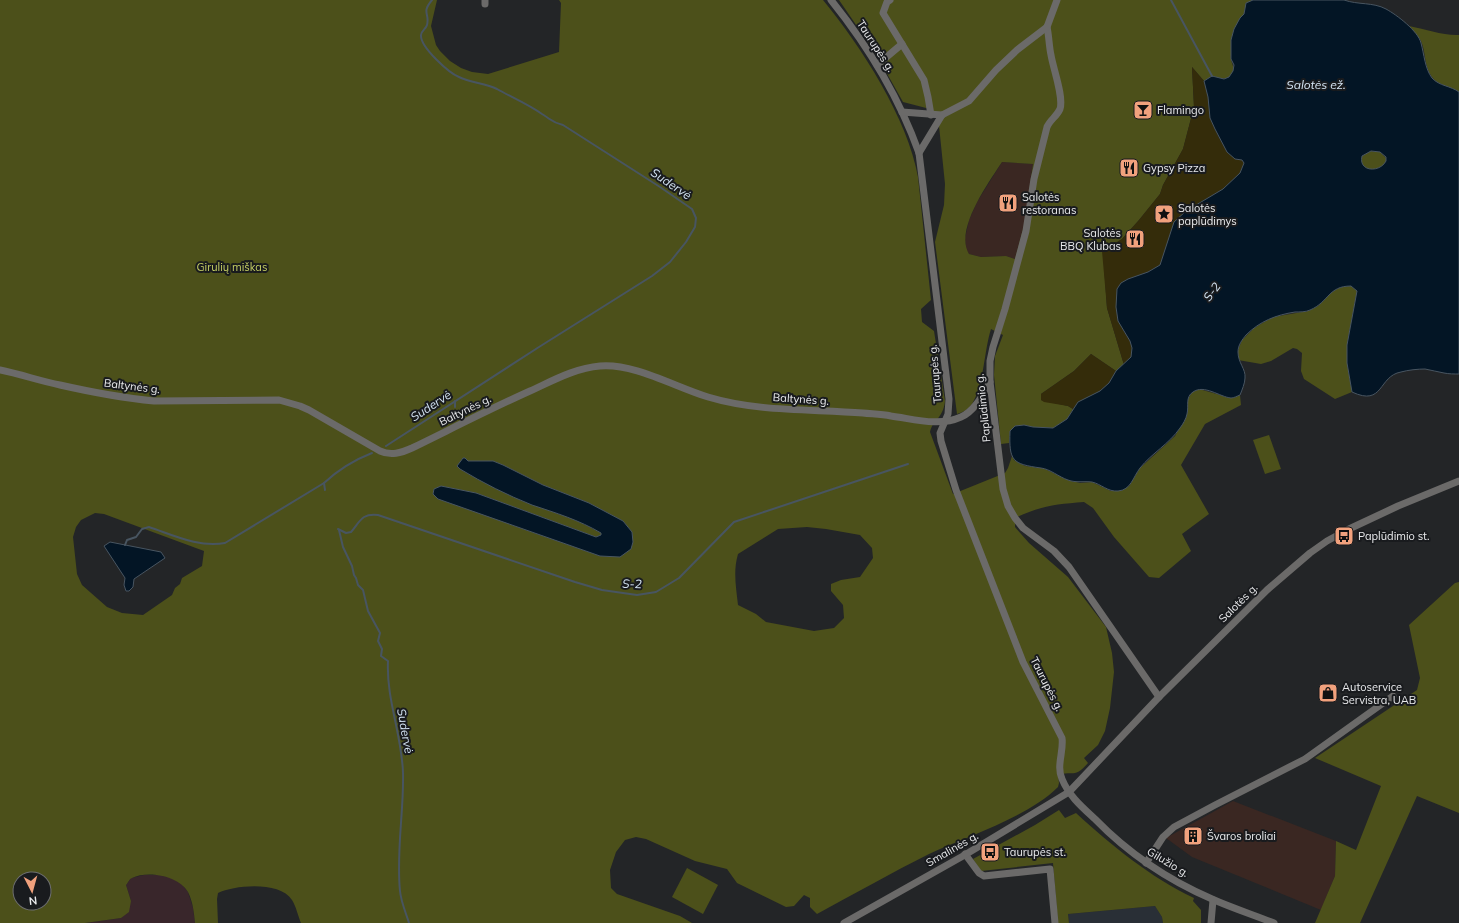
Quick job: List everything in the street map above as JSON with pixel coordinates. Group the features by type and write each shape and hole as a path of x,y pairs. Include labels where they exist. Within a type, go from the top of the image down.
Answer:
{"street":[{"name":"Taurupės g.","path":"831,0 877,65 902,112 920,153 949,399 948,414 940,433 941,441 950,470 1023,662 1062,738 1060,774 1069,792"},
{"path":"890,0 887,2 883,13 924,80 931,115"},
{"path":"902,112 942,115 969,101 996,70 1017,50 1047,27 1057,0"},
{"name":"Paplūdimio g.","path":"1047,27 1051,56 1059,92 1060,108 1047,127 1036,172 1026,231 990,361 990,382 1003,489 1008,506 1015,518 1023,528 1054,551 1069,567 1159,697"},
{"path":"877,65 902,44"},
{"path":"920,153 942,115"},
{"name":"Baltynės g.","path":"0,370 60,386 148,400 279,400 300,406 380,451 390,454 402,452 412,448 518,396 571,373 602,366 615,366 629,369 707,397 742,405 787,410 888,415 931,422 945,422"},
{"path":"945,422 963,417 978,403 990,382"},
{"name":"Salotės g.","path":"1069,792 1159,697 1267,590 1310,553 1327,541 1349,529 1459,480"},
{"path":"1146,863 1163,837 1174,828 1215,805 1305,760 1393,696"},
{"name":"Smalinės g.","path":"844,923 965,854 1069,792"},
{"name":"Gilužio g.","path":"1069,792 1112,837 1146,863 1213,900 1274,923"},
{"path":"965,854 979,873 984,876 1050,869 1055,923"},
{"path":"1211,923 1211,909 1213,900"}],"shaded area":[{"path":"1002,162 1033,164 1024,225 1015,259 1006,256 981,257 969,254 966,250 965,238 969,220 977,202"},
{"path":"1233,801 1336,841 1335,876 1321,910 1192,857 1166,838"},
{"path":"144,875 159,875 173,878 181,883 188,892 193,908 195,923 85,923 121,918 131,901 126,885 131,878"},
{"path":"1155,906 1162,917 1163,923 1069,923 1068,914"}],"green space":[{"name":"Girulių miškas","path":"0,0 437,0 431,26 436,45 440,51 450,61 461,68 472,72 488,74 559,52 561,3 559,0 823,0 838,18 881,84 894,108 913,155 918,177 931,300 921,309 922,322 934,331 945,401 942,412 933,424 930,432 953,494 1005,473 1012,456 1014,460 1025,466 1043,468 1068,480 1080,483 1092,482 1111,491 1129,486 1140,468 1175,436 1187,414 1188,399 1192,392 1199,389 1231,398 1240,395 1241,405 1205,424 1181,465 1209,514 1182,534 1191,551 1159,578 1149,577 1114,537 1093,508 1084,502 1049,506 1015,518 1015,527 1029,543 1068,577 1106,627 1112,653 1114,672 1110,708 1105,731 1098,745 1084,758 1088,763 1077,773 1058,775 1058,787 1031,808 997,825 929,854 817,914 810,907 810,898 804,895 794,906 786,907 737,883 727,869 695,861 646,839 636,837 625,840 616,852 610,870 611,888 617,894 680,916 692,923 301,923 292,900 286,894 268,887 257,886 235,888 218,893 218,923 195,923 191,900 184,886 171,878 146,875 129,880 126,885 131,901 129,912 121,918 85,923 0,923","holes":["463,458 468,461 493,461 503,465 543,485 589,503 623,521 632,532 600,556 576,547 476,493 596,537 601,535 601,533 574,519 531,504 462,462","95,513 104,514 204,551 202,566 182,578 180,584 175,588 172,595 143,615 122,613 107,607 82,585 77,574 73,537 76,527 81,520","807,527 860,535 872,548 873,558 860,577 841,580 831,584 831,591 843,605 844,618 834,628 814,631 766,622 756,614 738,605 735,573 738,554 778,529"]},
{"path":"839,0 1253,0 1248,4 1240,19 1231,56 1234,68 1232,74 1226,78 1212,76 1204,81 1192,67 1194,107 1183,149 1163,185 1160,194 1122,239 1103,251 1107,308 1124,365 1116,371 1091,354 1074,371 1041,394 1041,400 1068,406 1073,409 1067,419 1053,428 1024,425 1010,431 1009,443 1001,444 994,375 995,356 1003,335 991,329 976,396 969,408 957,414 935,242 944,205 945,184 938,116 930,109 903,102 876,54","holes":["1002,162 1033,164 1024,225 1015,259 1006,256 981,257 969,254 966,244 966,232 969,220 989,181"]},
{"path":"1409,26 1441,33 1459,35 1459,92 1441,84 1432,77 1426,64 1421,41"},
{"path":"1371,151 1380,152 1386,158 1386,161 1379,168 1370,169 1363,165 1362,156"},
{"path":"1342,286 1351,286 1357,291 1347,345 1347,363 1352,392 1335,399 1304,379 1301,371 1302,353 1297,349 1293,348 1271,361 1261,364 1238,360 1238,350 1242,340 1254,328 1273,317 1308,311 1318,306 1332,292"},
{"path":"1269,435 1281,469 1265,474 1253,440"},
{"path":"1459,582 1459,813 1417,796 1360,923 1315,923 1335,876 1336,841 1356,850 1381,786 1315,758 1417,690 1420,678 1409,625 1455,583"},
{"path":"1059,810 1065,818 1076,813 1103,837 1147,871 1194,898 1193,901 1201,910 1201,923 1163,923 1162,917 1155,906 1068,914 1069,923 1058,923 1053,863 981,871 973,859"},
{"path":"687,868 718,885 703,914 672,897"}],"sand":[{"name":"Salotės paplūdimys","path":"1192,67 1204,81 1208,97 1210,118 1219,138 1227,152 1242,160 1244,163 1240,173 1223,189 1186,211 1160,265 1148,272 1121,283 1123,330 1130,341 1132,348 1131,357 1124,365 1107,308 1102,251 1122,239 1160,194 1163,185 1183,149 1194,107"},
{"path":"1091,354 1116,371 1105,387 1082,401 1073,409 1068,406 1044,402 1041,400 1041,394 1074,371"}],"water":[{"name":"Salotės ež.","path":"1253,0 1344,0 1355,3 1371,4 1386,9 1401,19 1416,33 1421,43 1426,66 1432,78 1438,83 1459,92 1459,374 1416,369 1394,375 1388,379 1376,393 1370,396 1362,396 1352,392 1347,363 1347,345 1357,291 1351,286 1343,287 1333,291 1321,303 1310,310 1305,312 1288,313 1275,317 1263,322 1251,330 1240,343 1238,349 1238,356 1245,375 1240,395 1231,398 1202,389 1193,392 1189,396 1187,416 1176,434 1140,468 1129,486 1126,488 1114,491 1092,482 1071,481 1051,471 1024,465 1014,459 1012,455 1010,449 1010,431 1015,426 1024,425 1053,428 1067,419 1078,402 1100,391 1109,383 1116,371 1131,357 1132,348 1130,341 1118,321 1116,307 1117,289 1121,283 1128,279 1148,272 1160,265 1174,222 1186,211 1223,189 1240,173 1244,163 1242,160 1235,159 1227,152 1210,118 1208,97 1204,81 1212,76 1224,79 1229,77 1233,71 1234,65 1231,59 1231,40 1234,29 1244,14 1246,3","holes":["1371,151 1380,152 1386,157 1386,161 1383,165 1375,169 1366,168 1363,165 1362,156"]},
{"path":"463,458 468,461 493,461 543,485 589,503 623,521 632,532 633,542 631,549 620,557 600,556 438,499 433,494 434,489 441,486 476,493 596,537 601,535 601,533 584,524 532,505 477,479 457,466"},
{"path":"110,542 161,552 165,558 134,579 133,587 129,591 126,591 124,585 125,578 104,546"}],"waterway":[{"name":"Sudervė","path":"386,446 652,276 670,262 686,242 695,227 696,218 692,209 563,125 554,122 531,107 497,89 454,75 430,53 422,40 421,34 428,21 426,10 432,0"},
{"path":"1171,0 1212,76"},
{"name":"Sudervė","path":"455,401 455,407"},
{"name":"Sudervė","path":"325,490 324,483 335,474 353,462 372,453"},
{"name":"S-2","path":"338,529 346,533 351,532 364,517 368,515 378,515 575,582 602,590 637,595 656,592 679,578 734,522 908,464"},
{"path":"125,545 127,540 136,537 142,529 149,527 186,540 206,544 225,543 324,483"},
{"name":"Sudervė","path":"339,530 343,547 352,566 354,575 358,585 363,590 368,611 380,633 378,641 382,649 381,656 388,661 389,689 400,745 403,773 399,846 400,891 402,903 409,923"}],"place":[{"name":"Flamingo","path":"1143,110"},
{"name":"Gypsy Pizza","path":"1129,168"},
{"name":"Salotės restoranas","path":"1008,203"},
{"name":"Salotės paplūdimys","path":"1164,214"},
{"name":"Salotės BBQ Klubas","path":"1135,239"},
{"name":"Paplūdimio st.","path":"1344,536"},
{"name":"Autoservice Servistra, UAB","path":"1328,693"},
{"name":"Švaros broliai","path":"1193,836"},
{"name":"Taurupės st.","path":"990,852"}]}
